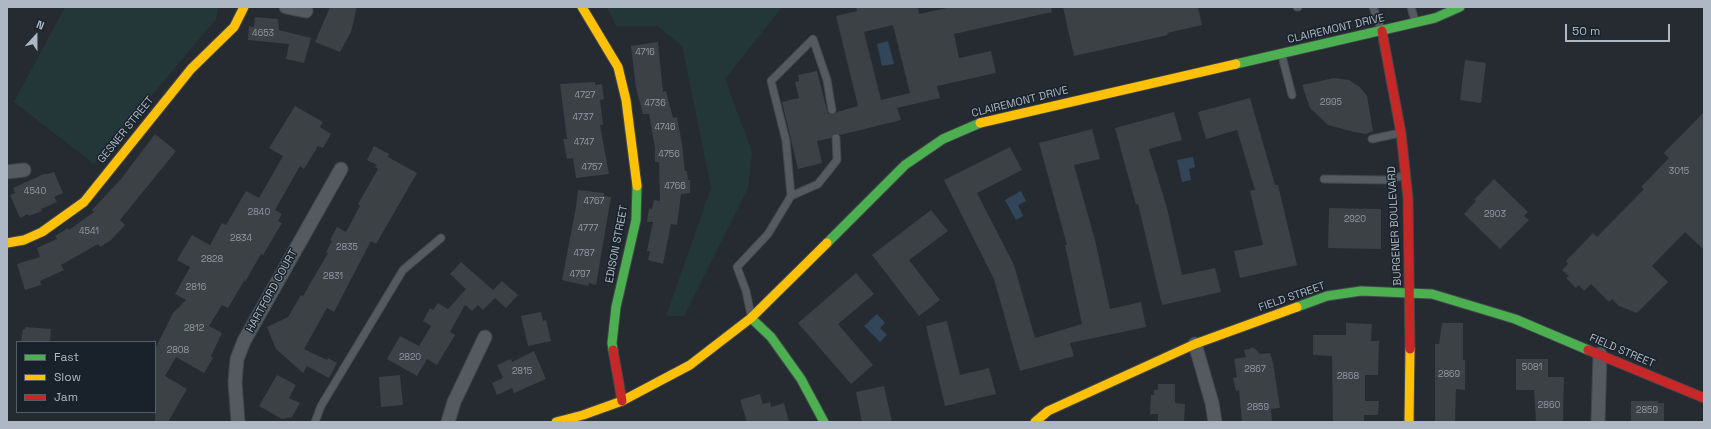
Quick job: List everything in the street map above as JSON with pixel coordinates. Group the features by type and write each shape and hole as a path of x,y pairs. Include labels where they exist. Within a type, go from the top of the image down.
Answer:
{"main road":[{"name":"GESNER STREET","path":"7,243 24,240 42,232 84,202 191,69 234,27 244,7"},
{"name":"EDISON STREET","path":"582,7 618,67 626,100 638,193 636,220 616,307 612,343 622,401"},
{"name":"CLAIREMONT DRIVE","path":"556,422 582,415 622,401 690,365 751,318 905,165 943,139 982,122 1382,31 1435,18 1460,7"},
{"name":"BURGENER BOULEVARD","path":"1382,31 1401,133 1408,198 1410,293 1408,422"},
{"name":"FIELD STREET","path":"1035,422 1048,411 1195,344 1327,296 1361,291 1432,294 1515,319 1600,354 1636,371 1704,398"},
{"path":"751,318 771,337 801,379 824,422"}],"street":[{"path":"286,7 306,11"},
{"name":"HARTFORD COURT","path":"238,422 234,382 237,359 244,341 341,169"},
{"path":"7,172 24,170"},
{"path":"448,422 454,402 485,337"},
{"path":"1195,344 1212,403 1215,422"},
{"path":"1598,422 1600,354"}],"lane":[{"path":"1373,7 1382,31"},
{"path":"1412,7 1415,23"},
{"path":"791,196 786,140 771,81 813,39 826,80 832,110"},
{"path":"1282,54 1292,95"},
{"path":"1372,139 1401,133"},
{"path":"751,318 746,291 737,267 768,234 791,196 818,184 837,160 836,138"},
{"path":"1324,179 1388,180 1405,175"},
{"path":"315,422 321,406 403,270 441,238"}],"green space":[{"path":"65,7 218,7 216,19 94,164 14,102"},
{"path":"607,7 782,7 725,79 752,152 748,188 684,316 666,316 711,188 682,46 657,26 616,26"}],"water":[{"path":"888,41 894,64 882,66 877,44"},
{"path":"1193,157 1195,167 1189,169 1191,180 1182,182 1177,160"},
{"path":"1021,191 1026,201 1018,205 1023,216 1016,220 1005,200"},
{"path":"877,314 885,323 880,328 887,335 880,342 864,326"}],"building":[{"path":"330,7 357,7 351,32 340,52 315,42"},
{"path":"856,7 918,7 919,14 951,7 1051,7 1052,12 954,34 959,58 991,51 996,73 937,86 940,98 897,108 901,120 840,135 835,133 831,138 817,141 822,163 798,169 782,102 799,98 795,82 799,81 798,75 817,71 828,114 833,115 837,112 858,106 836,16 857,11","holes":["893,25 910,93 881,100 864,32"]},
{"path":"1063,7 1198,7 1202,25 1167,33 1168,35 1074,56"},
{"path":"255,17 278,19 279,30 311,38 304,63 286,59 289,44 248,40 249,26 254,27"},
{"path":"658,42 663,92 666,91 673,118 677,117 685,171 687,171 688,180 690,180 690,193 681,194 677,225 671,224 663,264 648,260 650,251 647,251 653,222 647,222 649,208 652,209 654,200 660,201 659,162 655,162 655,148 649,114 643,114 636,88 631,46"},
{"path":"1465,60 1486,63 1481,103 1460,100"},
{"path":"1334,78 1349,80 1360,87 1367,96 1373,131 1366,134 1328,125 1310,108 1302,85"},
{"path":"595,82 595,85 602,84 604,99 600,100 603,125 600,125 609,174 576,178 573,158 567,159 563,139 567,139 560,84"},
{"path":"1250,98 1275,185 1278,185 1297,265 1240,278 1234,251 1263,245 1250,191 1255,190 1237,130 1206,139 1198,112"},
{"path":"295,106 323,122 320,127 331,134 323,148 318,146 304,169 300,166 275,210 282,214 278,221 282,223 228,308 222,305 209,326 222,333 211,356 213,358 204,373 176,357 165,376 187,389 168,422 155,422 156,347 173,313 186,300 175,294 190,267 177,260 192,235 210,245 222,223 226,225 246,191 259,198 283,156 269,148"},
{"path":"1174,112 1182,140 1149,149 1167,208 1182,275 1215,268 1221,292 1162,305 1138,204 1136,205 1115,128"},
{"path":"1704,112 1704,250 1685,232 1652,266 1668,282 1637,313 1619,306 1612,299 1609,302 1591,284 1584,291 1579,285 1576,288 1566,278 1569,276 1562,270 1568,264 1566,261 1593,233 1597,237 1644,189 1641,187 1669,158 1664,153"},
{"path":"1092,129 1100,159 1074,165 1095,240 1110,309 1141,302 1146,327 1070,343 1074,356 1020,371 994,279 944,180 1010,147 1022,170 977,193 1014,265 1035,338 1082,324 1065,245 1067,245 1039,143"},
{"path":"155,134 176,151 120,220 125,225 111,240 100,247 98,244 61,265 64,270 40,281 41,285 25,290 17,264 40,257 37,248 57,239 55,236 68,228 69,230 94,212 92,210 121,179"},
{"path":"374,146 389,154 388,157 417,173 376,244 371,241 334,312 327,308 304,349 337,363 329,378 307,366 303,373 276,349 267,327 288,317 301,295 303,296 328,253 326,252 332,241 330,240 337,227 346,232 360,206 358,204 378,169 375,167 377,165 367,160"},
{"path":"54,172 63,193 54,197 57,202 41,209 42,211 29,216 28,214 20,218 10,195 15,193 13,188 44,174"},
{"path":"1494,179 1528,212 1524,216 1529,220 1500,249 1464,214 1476,201 1474,200"},
{"path":"578,190 604,193 604,196 611,197 596,285 589,283 588,286 562,280"},
{"path":"1329,208 1381,209 1381,249 1328,248"},
{"path":"931,210 948,231 909,260 940,300 919,316 872,255"},
{"path":"461,262 493,290 502,281 518,295 506,308 495,298 483,310 478,305 472,311 465,305 450,332 455,335 437,365 427,359 417,376 387,359 400,336 419,346 431,326 423,321 430,308 433,310 438,303 448,309 466,289 450,274"},
{"path":"856,273 874,294 838,324 873,365 851,384 798,323"},
{"path":"541,312 543,321 546,320 551,341 528,346 521,316"},
{"path":"947,321 960,375 989,368 996,394 945,406 926,326"},
{"path":"1346,323 1372,324 1371,341 1379,341 1378,375 1365,375 1365,401 1379,401 1378,415 1364,415 1364,422 1333,422 1332,356 1313,355 1313,335 1346,335"},
{"path":"1442,323 1463,323 1465,390 1456,389 1455,422 1435,422 1435,344 1439,344"},
{"path":"25,327 51,329 50,341 21,341 23,329 25,329"},
{"path":"1252,347 1258,351 1259,354 1270,353 1273,363 1280,408 1271,409 1272,421 1242,422 1239,390 1236,391 1233,378 1237,377 1234,359 1246,357 1244,350"},
{"path":"534,351 546,379 514,393 512,388 497,395 492,383 503,378 497,365 511,359 512,362"},
{"path":"1516,359 1548,359 1548,377 1564,377 1563,422 1536,422 1534,390 1516,390"},
{"path":"277,375 296,385 289,398 300,403 292,417 282,419 259,406"},
{"path":"400,375 403,405 381,407 379,377"},
{"path":"1158,384 1175,384 1175,403 1185,404 1184,422 1158,422 1158,414 1150,414 1151,395 1154,395 1154,390 1158,390"},
{"path":"884,386 892,422 862,422 856,392"},
{"path":"760,394 763,404 770,402 771,407 784,403 789,422 747,422 740,400"},
{"path":"1631,401 1658,401 1658,403 1664,403 1664,421 1631,422"}],"traffic: fast":[{"path":"1236,64 1435,18 1460,7"},
{"path":"827,243 905,165 943,139 980,123"},
{"path":"613,350 612,343 616,307 636,220 637,186"},
{"path":"1297,307 1327,296 1361,291 1432,294 1515,319 1588,350"},
{"path":"751,318 771,337 801,379 824,422"}],"traffic: slow":[{"path":"7,243 24,240 42,232 84,202 191,69 234,27 244,7"},
{"path":"582,7 618,67 626,100 637,186"},
{"path":"980,123 1236,64"},
{"path":"556,422 583,415 622,401 690,365 751,318 827,243"},
{"path":"1035,422 1048,411 1195,344 1297,307"},
{"path":"1409,422 1410,349"}],"traffic: jam":[{"path":"1382,31 1401,133 1408,198 1410,349"},
{"path":"613,350 622,401"},
{"path":"1588,350 1704,398"}]}
